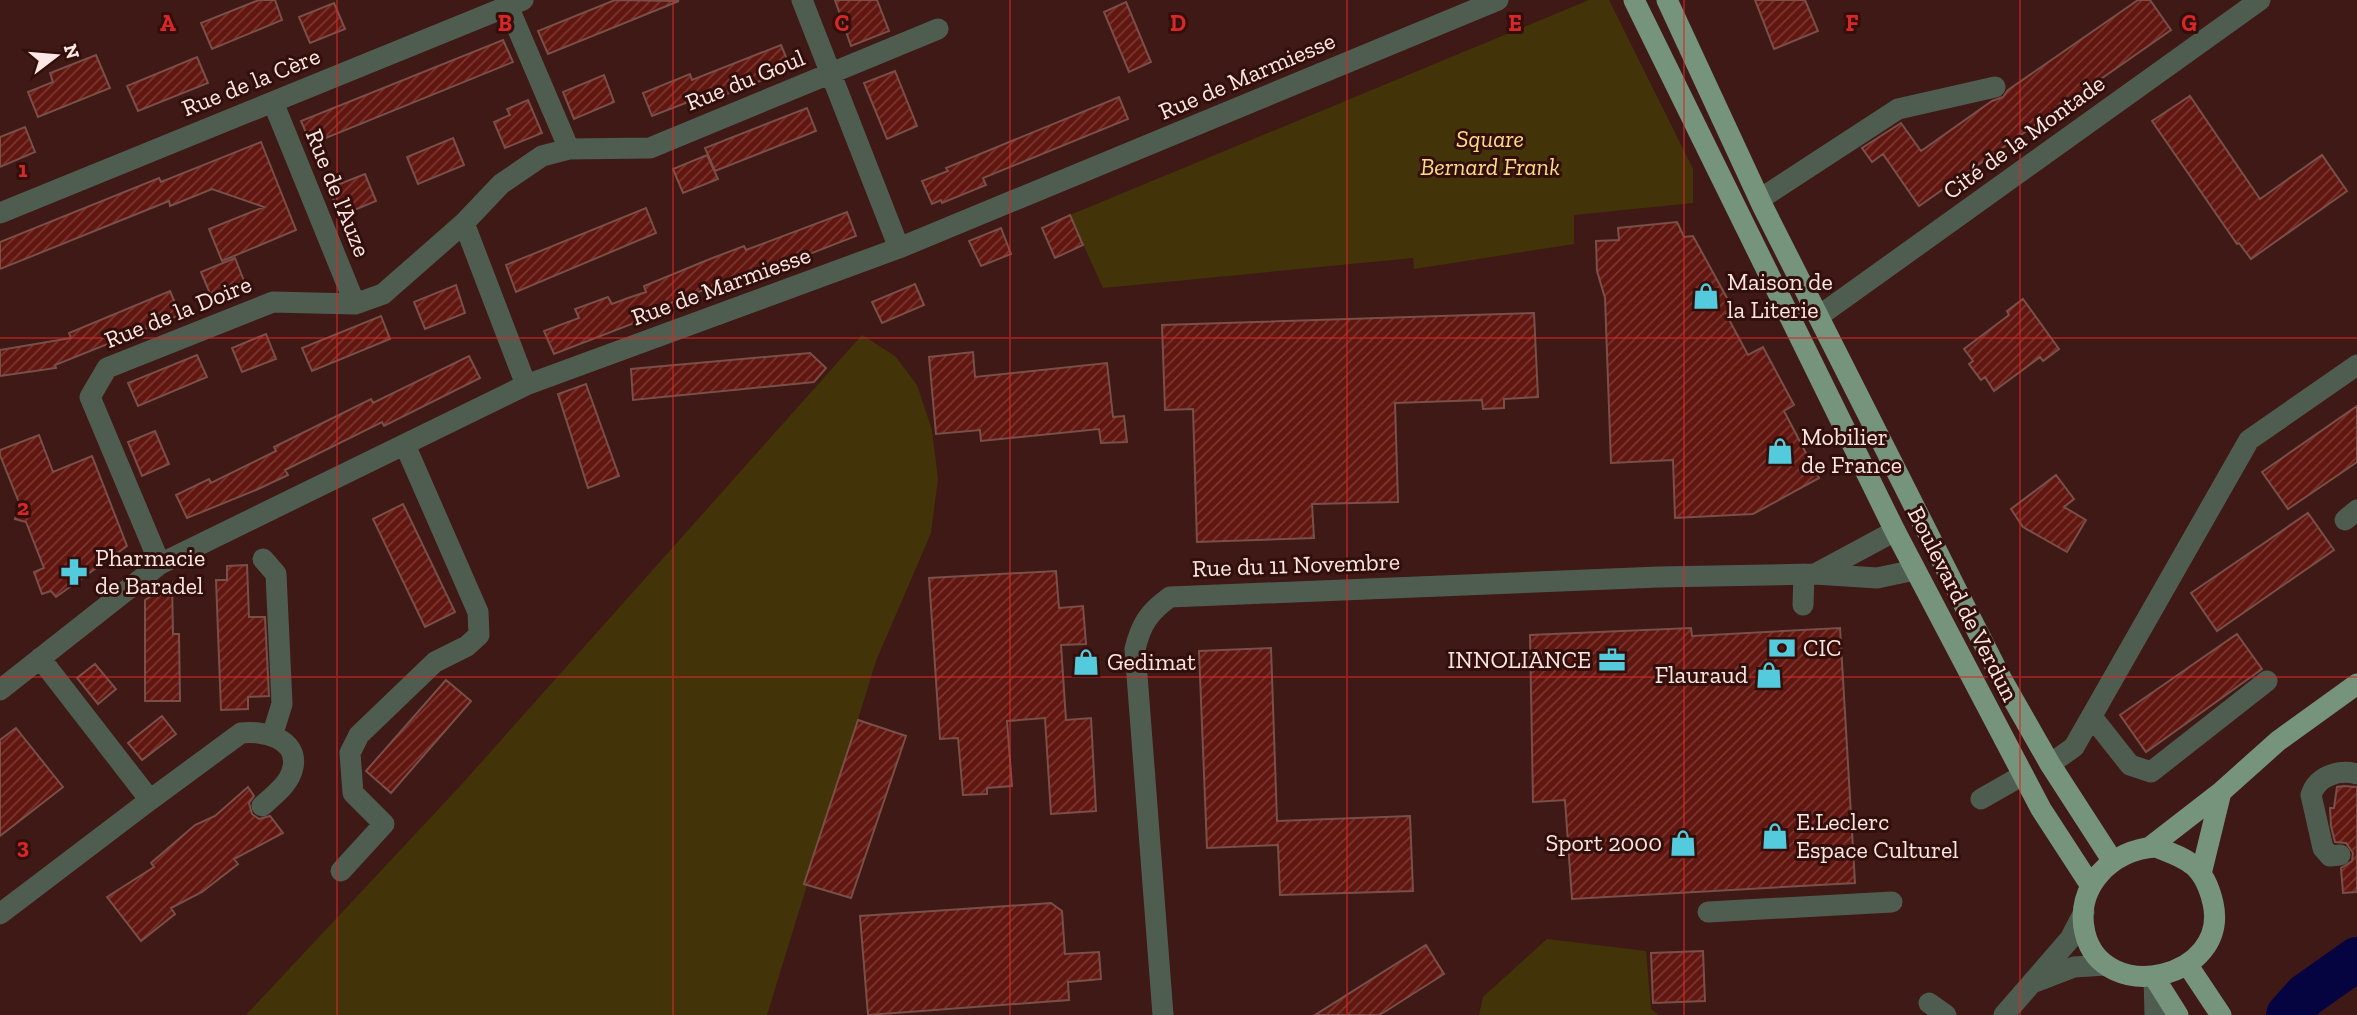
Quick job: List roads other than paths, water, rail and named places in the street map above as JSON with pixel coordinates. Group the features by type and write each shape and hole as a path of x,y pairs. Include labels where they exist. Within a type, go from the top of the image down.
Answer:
{"main road":[{"name":"Boulevard de Verdun","path":"1634,0 1915,570 2023,775 2091,886"},
{"name":"Boulevard de Verdun","path":"1667,0 1760,199 2001,678 2050,764 2112,860"},
{"path":"1895,531 1905,530 1931,538"},
{"path":"2150,847 2221,792 2278,741 2357,684"},
{"path":"2201,874 2221,792"},
{"path":"2150,847 2178,854 2194,864 2212,901 2215,916 2207,946 2188,964 2154,977 2137,978 2106,965 2088,945 2084,912 2091,886 2112,860 2138,848 2150,847"},
{"path":"2188,964 2221,1015"},
{"path":"2154,977 2178,1015"}],"street":[{"path":"802,0 899,248"},
{"name":"Rue de Marmiesse","path":"0,690 160,564 526,386 899,248 1498,0"},
{"name":"Cité de la Montade","path":"1819,316 2260,0"},
{"path":"355,304 383,294 464,223 511,177 542,156 569,149 516,3"},
{"name":"Rue de la Cère","path":"0,213 516,3"},
{"name":"Rue du Goul","path":"569,149 650,148 938,29"},
{"path":"1760,199 1898,109 1995,87"},
{"name":"Rue de l'Auze","path":"273,102 355,304"},
{"path":"464,223 526,386"},
{"name":"Rue de la Doire","path":"160,564 90,397 107,368 272,302 355,304"},
{"path":"2050,764 2074,747 2249,440 2357,365"},
{"path":"341,871 384,824 353,793 350,753 359,735 435,662 467,646 479,635 478,612 405,445"},
{"name":"Rue du 11 Novembre","path":"1810,574 1895,531"},
{"path":"263,559 276,575 282,704 272,736"},
{"name":"Rue du 11 Novembre","path":"1163,1015 1135,649 1141,624 1152,610 1170,597 1659,577 1810,574 1877,578 1915,570"},
{"path":"1803,604 1810,574"},
{"path":"40,658 150,800"},
{"path":"2092,717 2130,765 2151,772 2267,681"},
{"path":"0,914 241,733 258,730 281,739 293,753 293,767 286,784 262,806"},
{"path":"2340,855 2330,856 2323,848 2311,803 2313,787 2322,779 2341,772 2357,774"},
{"path":"1981,799 2023,775"},
{"path":"2322,779 2347,787 2357,787"},
{"path":"1707,912 1892,902"},
{"path":"2004,1015 2026,986 2070,939 2084,912"},
{"path":"2026,986 2074,967 2106,965"},
{"path":"2154,977 2155,1015"}],"waterway":[{"path":"2288,1015 2306,995 2357,959"}],"place":[{"name":"Maison de la Literie","path":"1706,296"},
{"name":"Mobilier de France","path":"1780,451"},
{"name":"Pharmacie de Baradel","path":"74,572"},
{"name":"CIC","path":"1782,648"},
{"name":"INNOLIANCE","path":"1612,660"},
{"name":"Gedimat","path":"1086,662"},
{"name":"Flauraud","path":"1769,675"},
{"name":"E.Leclerc Espace Culturel","path":"1775,836"},
{"name":"Sport 2000","path":"1683,843"}],"park label":[{"name":"Square Bernard Frank","path":"1490,153"}]}
